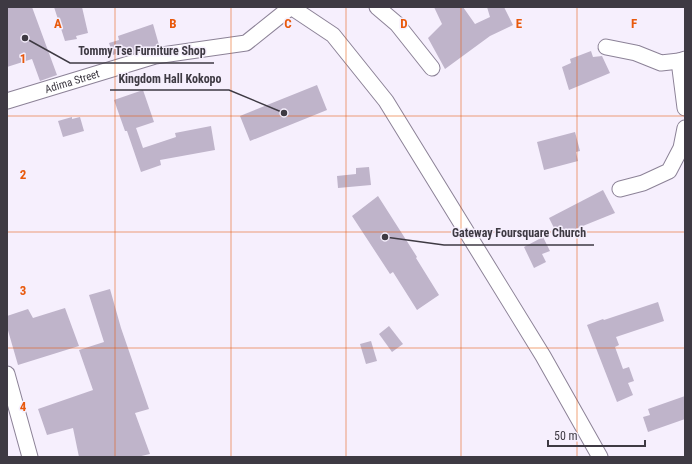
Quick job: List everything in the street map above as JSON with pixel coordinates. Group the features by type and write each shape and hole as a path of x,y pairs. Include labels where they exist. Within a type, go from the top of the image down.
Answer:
{"street":[{"name":"Adima Street","path":"7,102 155,56 246,43 291,7"},
{"path":"291,7 334,35 386,101 543,356 600,457"},
{"path":"377,7 397,24 432,68"},
{"path":"606,47 636,53 661,62 682,60 685,108"},
{"path":"620,189 643,183 669,172 681,148 685,128"},
{"path":"7,374 30,457"}],"building":[{"path":"7,7 32,7 57,75 40,81 32,59 7,67"},
{"path":"54,7 82,7 88,33 76,36 77,39 65,41"},
{"path":"434,7 463,7 475,24 490,17 487,7 504,7 513,25 490,36 445,69 428,38 442,24"},
{"path":"153,24 159,45 125,56 123,52 113,55 109,43 119,40 118,36"},
{"path":"591,51 593,57 602,56 610,73 569,90 562,67 571,63 570,59"},
{"path":"317,85 327,110 250,141 240,116"},
{"path":"143,90 154,122 136,128 143,148 176,137 175,133 211,126 215,150 160,160 161,165 141,172 127,131 125,131 114,100"},
{"path":"72,117 72,119 80,117 84,131 63,137 58,121"},
{"path":"575,132 580,151 576,152 578,161 544,170 537,142"},
{"path":"369,167 371,185 338,188 337,176 356,174 356,168"},
{"path":"603,190 615,213 558,236 549,218"},
{"path":"378,196 417,257 416,258 439,295 417,310 393,272 390,274 352,216"},
{"path":"543,237 550,251 542,254 546,262 534,268 524,247"},
{"path":"110,289 121,328 149,409 135,413 150,454 137,457 79,457 73,428 47,435 38,409 93,390 79,350 104,342 89,295"},
{"path":"658,302 664,321 616,337 619,345 615,347 623,369 629,367 634,381 628,383 633,395 617,402 587,325"},
{"path":"65,308 79,346 18,365 7,327 7,316 28,309 33,318"},
{"path":"389,326 403,344 392,352 379,334"},
{"path":"371,341 377,361 366,364 360,344"},
{"path":"685,396 685,419 648,432 643,417 650,415 648,409"}],"place":[{"name":"Tommy Tse Furniture Shop","path":"25,38"},
{"name":"Kingdom Hall Kokopo","path":"284,113"},
{"name":"Gateway Foursquare Church","path":"385,237"}]}
